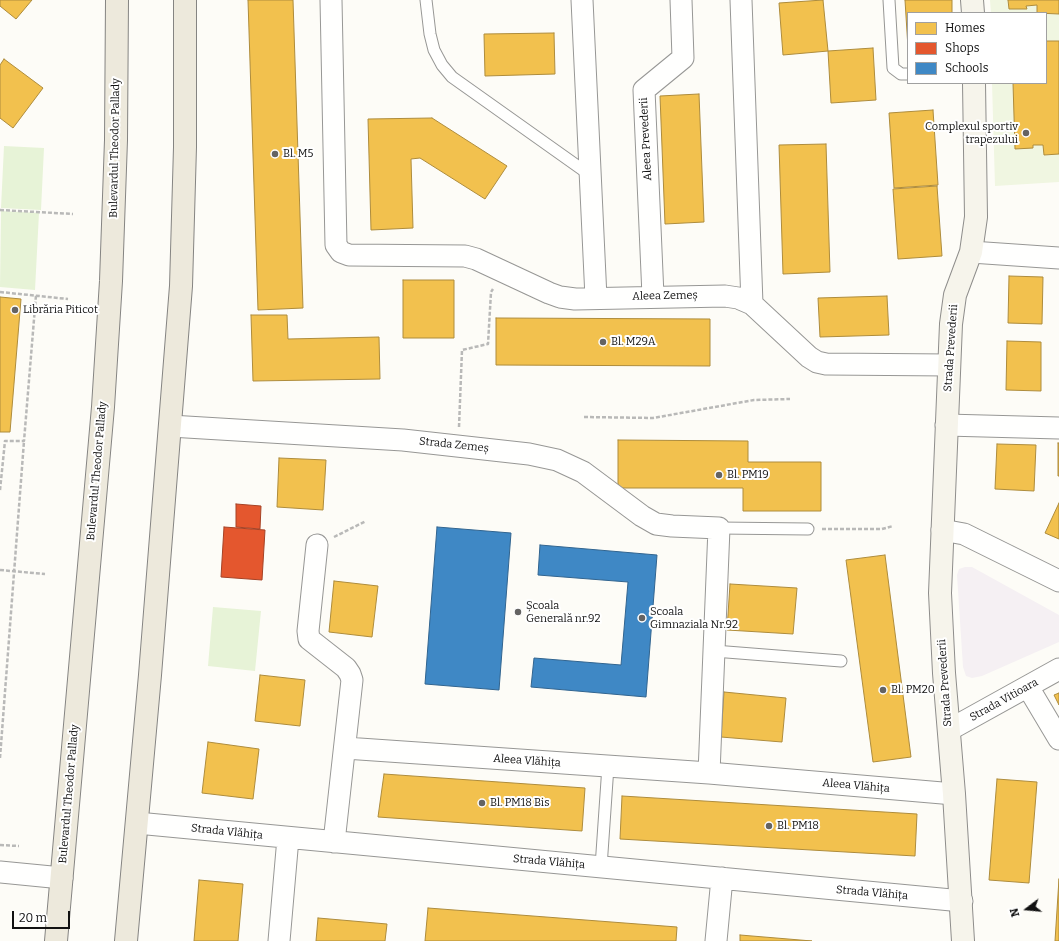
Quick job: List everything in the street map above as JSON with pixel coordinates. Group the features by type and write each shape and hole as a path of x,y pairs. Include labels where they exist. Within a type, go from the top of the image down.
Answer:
{"main road":[{"name":"Bulevardul Theodor Pallady","path":"56,941 103,407 111,281 116,140 117,0"},
{"path":"126,941 170,426 181,278 185,147 185,0"}],"street":[{"name":"Aleea Zemeș","path":"331,0 336,245 341,252 349,255 460,256 476,259 560,297 596,298 725,296 738,298 752,304 809,357 817,362 826,364 949,365"},
{"path":"582,0 596,298"},
{"name":"Aleea Prevederii","path":"654,296 644,90 683,58 681,0"},
{"path":"741,0 752,304"},
{"path":"972,0 973,12"},
{"name":"Strada Prevederii","path":"964,941 941,624 942,530 951,324 955,295 971,252 975,223 977,194 974,84"},
{"path":"971,252 1059,258"},
{"path":"946,425 1059,428"},
{"name":"Strada Zemeș","path":"170,426 402,440 509,451 557,460 583,472 642,516 656,524 719,528"},
{"path":"709,773 719,528"},
{"path":"942,530 964,534 1059,581"},
{"path":"317,545 308,631 309,639 346,668 352,680 334,842"},
{"name":"Strada Vitioara","path":"949,730 1059,669"},
{"path":"1028,687 1059,739"},
{"name":"Aleea Vlăhița","path":"345,748 709,773 954,794"},
{"name":"Strada Vlăhița","path":"137,823 962,901"},
{"path":"279,941 288,838"},
{"path":"0,872 62,878"},
{"path":"716,941 722,878"}],"lane":[{"path":"426,0 430,34 434,50 442,65 452,76 590,175"},
{"path":"889,0 893,68 901,74 907,74"},
{"path":"719,528 808,529"},
{"path":"714,651 841,661"},
{"path":"601,867 608,766"}],"path":[{"path":"0,210 73,214"},
{"path":"458,446 462,350 488,344 491,292 507,274"},
{"path":"0,292 68,299"},
{"path":"0,758 36,295"},
{"path":"584,416 653,418 754,400 790,399"},
{"path":"0,490 5,441 24,441"},
{"path":"317,545 366,521"},
{"path":"808,529 882,529 893,526"},
{"path":"0,570 45,574"},
{"path":"0,845 19,846"}],"shaded area":[{"path":"972,567 1059,615 1059,642 982,676 972,678 966,676 963,667 957,575 959,569"}],"green space":[{"name":"Complexul sportiv trapezului","path":"990,0 1059,0 1059,182 995,186 992,84 1047,84 1047,12 991,12"},
{"path":"4,146 44,148 41,210 1,208"},
{"path":"1,211 39,213 35,290 0,287"},
{"path":"213,607 261,611 255,671 208,666"}],"building: Homes":[{"path":"0,0 32,0 16,19 0,6"},
{"name":"Bl. M5","path":"248,0 293,0 303,308 258,310"},
{"path":"823,0 828,51 783,55 779,3"},
{"path":"905,0 952,0 952,12 907,12 907,32"},
{"path":"1008,0 1059,0 1059,14 1037,12 1037,5 1026,6 1027,9 1009,9"},
{"path":"554,33 555,74 485,76 484,34"},
{"path":"1047,41 1059,41 1059,154 1044,155 1043,145 1033,145 1033,148 1015,149 1013,84 1047,84"},
{"path":"873,48 876,100 831,103 828,51"},
{"path":"4,59 43,88 13,128 0,118 0,65"},
{"path":"699,94 704,222 665,224 660,96"},
{"path":"933,110 938,185 894,188 889,113"},
{"path":"432,118 507,166 485,199 420,158 411,159 413,228 371,230 368,119"},
{"path":"826,144 830,272 783,274 779,145"},
{"path":"937,186 942,256 898,259 893,189"},
{"path":"1009,276 1043,277 1042,324 1008,323"},
{"path":"403,280 454,280 454,338 403,338"},
{"path":"887,296 889,335 820,337 818,298"},
{"path":"0,297 21,299 10,432 0,432"},
{"path":"251,315 287,315 288,339 379,337 380,379 253,381"},
{"name":"Bl. M29A","path":"496,318 710,319 710,366 496,365"},
{"path":"1007,341 1041,342 1041,391 1006,390"},
{"name":"Bl. PM19","path":"618,440 748,441 748,462 821,462 821,511 743,511 743,488 618,488"},
{"path":"1059,443 1059,476 1058,476"},
{"path":"997,444 1036,445 1034,491 995,489"},
{"path":"279,458 326,460 323,510 277,507"},
{"path":"1059,503 1059,539 1045,533"},
{"name":"Bl. PM20","path":"885,555 911,757 873,762 846,560"},
{"path":"334,581 378,586 372,637 329,632"},
{"path":"730,584 797,588 793,634 727,630"},
{"path":"260,675 305,680 300,726 255,721"},
{"path":"724,692 786,698 782,742 721,737"},
{"path":"1059,693 1059,705 1054,695"},
{"path":"208,742 259,749 253,799 202,793"},
{"name":"Bl. PM18 Bis","path":"384,774 585,788 582,831 378,817"},
{"path":"997,779 1037,782 1029,883 989,880"},
{"name":"Bl. PM18","path":"622,796 917,814 915,856 620,839"},
{"path":"1059,879 1059,941 1055,941"},
{"path":"199,880 243,884 238,941 194,941"},
{"path":"428,908 677,927 676,941 425,941"},
{"path":"318,918 387,924 385,941 316,941"},
{"path":"740,935 812,941 740,941"}],"building: Shops":[{"path":"236,504 261,506 260,529 236,527"},
{"path":"224,527 265,530 262,580 221,577"}],"building: Schools":[{"path":"437,527 511,533 499,690 425,684"},
{"path":"540,545 657,555 646,697 531,687 534,658 621,665 628,582 538,575"}],"place":[{"name":"Complexul sportiv trapezului","path":"1026,133"},
{"name":"Bl. M5","path":"275,154"},
{"name":"Librăria Piticot","path":"15,310"},
{"name":"Bl. M29A","path":"603,342"},
{"name":"Bl. PM19","path":"719,475"},
{"name":"Școala Generală nr.92","path":"518,612"},
{"name":"Scoala Gimnaziala Nr.92","path":"642,618"},
{"name":"Bl. PM20","path":"883,690"},
{"name":"Bl. PM18 Bis","path":"482,803"},
{"name":"Bl. PM18","path":"769,826"}]}
